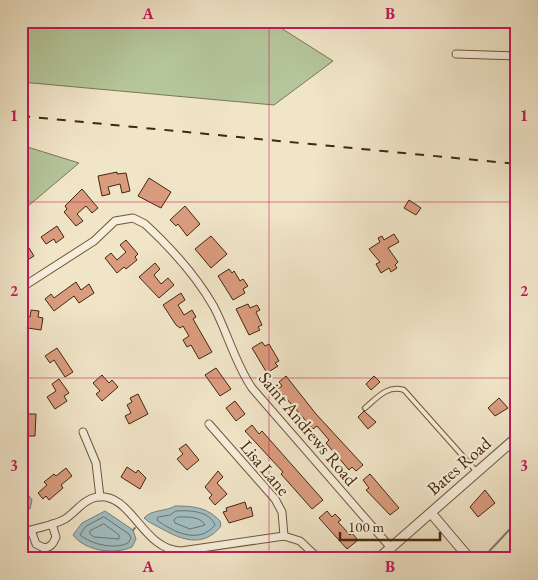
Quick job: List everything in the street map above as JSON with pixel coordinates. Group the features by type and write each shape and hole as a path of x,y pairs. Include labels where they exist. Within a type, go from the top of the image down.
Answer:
{"street":[{"path":"456,54 517,56"},
{"name":"Saint Andrews Road","path":"21,288 88,246 115,220 133,218 145,224 206,294 243,374 258,396 391,548"},
{"name":"Lisa Lane","path":"209,424 275,499 282,512 284,536"},
{"path":"83,432 96,463 100,497"},
{"name":"Bates Road","path":"378,559 517,437"},
{"path":"21,525 26,530 32,530 52,524 66,518 88,501 100,497 118,502 156,544 174,551 284,536 300,541 318,559"},
{"path":"431,513 470,559"},
{"path":"32,530 36,544 39,547 48,547 56,537 52,524"}],"lane":[{"path":"365,408 386,390 395,388 404,390 477,472"}],"green space":[{"path":"21,21 270,21 333,61 274,105 21,82"},
{"path":"21,145 79,163 21,212"}],"water":[{"path":"21,485 32,500 30,509 21,505"},
{"path":"175,506 194,507 205,510 220,521 221,526 208,537 194,540 172,534 144,518 151,513"},
{"path":"105,511 133,530 136,539 132,547 117,551 100,550 85,545 73,535 82,523"}],"building":[{"path":"117,172 117,174 126,173 130,191 122,193 120,184 108,187 110,194 102,196 98,176"},
{"path":"149,178 171,192 161,208 138,196"},
{"path":"82,189 98,208 92,213 86,206 77,214 83,221 76,226 64,212 67,209 65,206"},
{"path":"409,200 421,208 416,215 404,208"},
{"path":"185,206 200,224 187,236 178,224 176,226 170,220"},
{"path":"57,226 64,237 56,243 54,239 46,244 41,237"},
{"path":"394,234 399,242 388,248 398,262 395,265 397,268 391,272 389,268 381,273 376,264 380,262 369,249 380,242 378,238 382,236 384,240"},
{"path":"211,236 227,254 211,268 195,249"},
{"path":"126,240 138,254 135,257 137,260 126,269 124,267 117,273 105,258 111,253 117,260 126,252 120,245"},
{"path":"29,248 34,256 21,264 21,253"},
{"path":"155,263 160,269 154,275 161,284 168,278 174,285 159,298 139,277"},
{"path":"229,269 232,273 234,271 240,281 243,279 248,286 243,289 245,293 233,300 218,276"},
{"path":"76,282 81,290 89,284 94,293 79,303 74,296 54,311 45,299 51,294 54,298"},
{"path":"181,293 185,300 178,305 184,315 192,310 196,317 193,319 212,352 199,359 191,345 187,347 183,340 189,336 183,326 180,328 176,325 163,305"},
{"path":"248,304 250,308 257,305 260,310 256,312 262,325 258,327 260,330 249,335 236,309"},
{"path":"31,310 39,311 38,317 43,318 41,330 21,327 23,316 30,317"},
{"path":"262,342 265,346 269,344 279,361 275,363 278,366 267,373 252,348"},
{"path":"57,348 73,372 65,377 54,360 50,363 45,356"},
{"path":"216,368 231,389 220,396 205,375"},
{"path":"102,375 109,383 112,380 118,387 102,401 96,394 100,391 93,383"},
{"path":"286,376 316,414 363,465 356,471 352,467 349,470 326,443 329,440 317,426 313,429 278,389 282,386 279,382"},
{"path":"374,376 380,382 371,390 366,384"},
{"path":"59,379 69,393 64,396 67,401 55,409 47,397 56,391 52,384"},
{"path":"138,394 148,414 129,424 125,416 131,413 127,405 132,402 130,398"},
{"path":"499,398 508,408 495,416 488,408"},
{"path":"235,401 245,414 236,421 226,408"},
{"path":"364,411 376,422 368,429 358,417"},
{"path":"21,414 36,414 35,436 21,436"},
{"path":"252,425 259,434 262,431 323,500 312,509 281,474 283,472 245,431"},
{"path":"186,444 199,460 187,470 177,459 183,454 179,449"},
{"path":"127,467 136,473 138,470 146,478 140,489 121,477"},
{"path":"66,468 72,476 61,485 63,488 49,500 46,496 43,499 38,493 47,485 44,482"},
{"path":"218,471 223,477 217,483 227,494 215,505 209,498 212,495 205,487"},
{"path":"370,474 399,508 390,515 366,490 369,488 363,480"},
{"path":"485,490 495,503 478,517 470,507"},
{"path":"245,502 247,509 251,507 253,516 229,523 223,512 227,511 226,508"},
{"path":"327,511 332,517 335,514 341,520 338,522 350,535 352,533 358,540 347,549 319,518"}],"waterway":[{"path":"482,559 510,529 511,510 517,496"}],"railway":[{"path":"21,116 517,164"}]}
